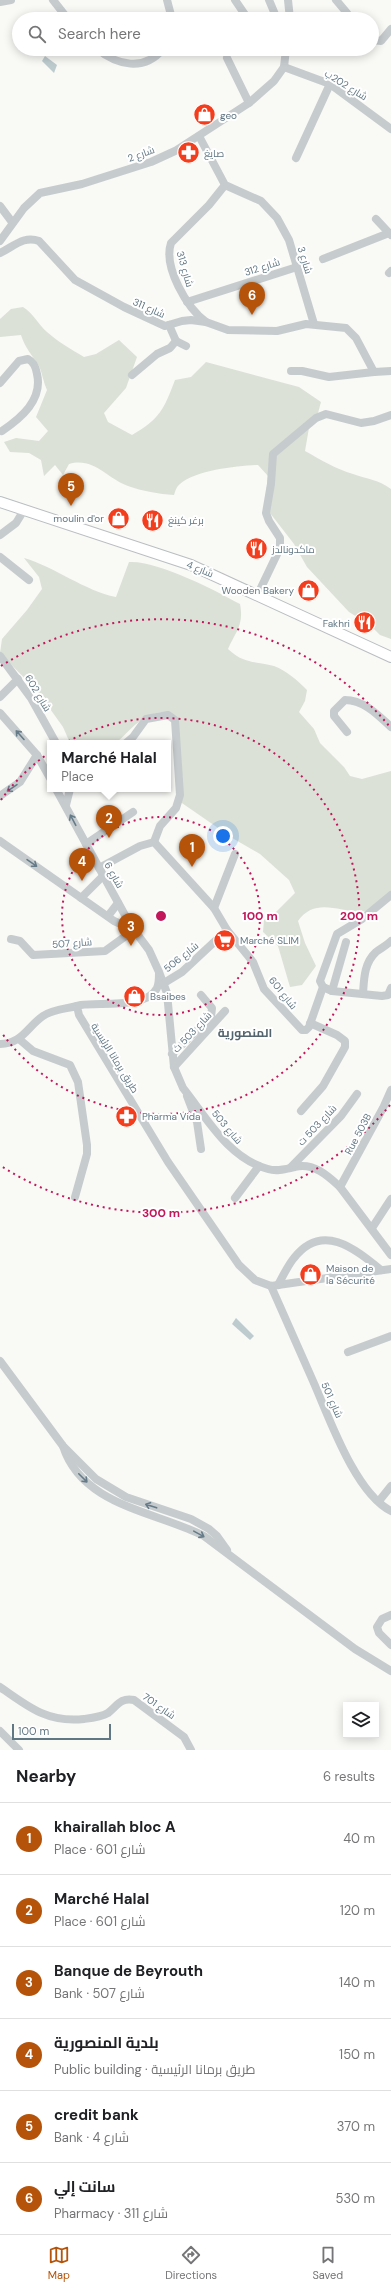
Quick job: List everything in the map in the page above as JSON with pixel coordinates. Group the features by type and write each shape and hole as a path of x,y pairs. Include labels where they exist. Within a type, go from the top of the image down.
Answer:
{"main road":[{"name":"شارع 4","path":"0,502 192,565 258,594 391,657"}],"street":[{"path":"0,2 11,0"},
{"path":"53,0 62,12"},
{"path":"167,0 170,12"},
{"path":"235,0 243,12"},
{"path":"269,0 274,12"},
{"path":"288,0 289,12"},
{"path":"336,0 346,12"},
{"path":"379,41 381,41 391,29"},
{"path":"107,56 112,60 126,64 146,62 156,56"},
{"path":"284,68 285,56"},
{"path":"228,58 249,103"},
{"name":"شارع 202ب","path":"284,68 330,84 391,129"},
{"name":"شارع 2","path":"0,241 12,222 40,193 82,184 151,162 175,151 249,103 274,81 284,68"},
{"path":"296,158 330,84"},
{"path":"199,136 225,186"},
{"name":"شارع 3","path":"225,186 257,199 268,206 286,236 298,267 314,324"},
{"name":"شارع 313","path":"206,322 198,316 187,302 178,286 169,255 169,250 172,243 209,206 225,186"},
{"path":"0,206 12,222"},
{"path":"323,259 390,234 376,219"},
{"name":"شارع 311","path":"0,253 24,240 33,239 39,241 76,280 124,307 162,325 169,325 182,320 206,322 228,330 267,332 314,324"},
{"name":"شارع 312","path":"187,302 298,267"},
{"path":"314,324 349,329 356,338 374,372"},
{"path":"169,325 176,341 186,346"},
{"path":"132,375 157,354 170,348 176,341"},
{"path":"0,383 21,360 28,359 35,365 38,378 36,398 21,416 2,431"},
{"path":"291,371 302,371 329,377 391,371"},
{"path":"258,594 280,548 280,538 269,522 266,513 271,484 272,461 275,451 316,418 326,414 361,423 374,421 391,415"},
{"path":"0,535 16,523 24,510"},
{"path":"0,557 29,580"},
{"name":"شارع 602","path":"0,656 18,679 54,740"},
{"path":"0,697 18,679"},
{"path":"347,732 334,716 334,711 345,700 355,700 376,713 391,727"},
{"path":"0,713 36,755 47,773"},
{"path":"81,898 101,872 140,846 154,842 160,826 176,808 180,795 176,720 168,715 146,719 130,740"},
{"path":"0,796 20,782 36,755"},
{"name":"شارع 6","path":"58,792 133,929"},
{"path":"66,805 69,792"},
{"path":"86,844 133,812"},
{"path":"0,841 108,916 133,929 149,950 159,972 157,988 148,997 127,1003 77,1006 59,1009 44,1015 19,1039 11,1044 0,1044"},
{"name":"شارع 601","path":"154,842 214,908 227,930 253,962 262,984 269,995 299,1027 306,1030 310,1023"},
{"path":"214,908 235,854"},
{"path":"391,895 362,919 337,934 320,981 323,987 332,991 385,996 388,995 391,988"},
{"path":"108,916 118,903"},
{"name":"شارع 507","path":"11,939 20,941 33,955 85,952 111,948 133,929"},
{"name":"شارع 506","path":"164,983 182,972 227,930"},
{"path":"363,994 365,971 369,961 376,953 391,941"},
{"path":"332,991 346,942"},
{"name":"شارع 503","path":"159,972 167,993 174,1067 183,1088 230,1148 269,1170 297,1166 312,1167 330,1178 340,1187 391,1255"},
{"path":"301,1111 323,1086 345,1046 345,1041 342,1038 310,1023 323,987"},
{"path":"172,1054 211,1017 212,1008 201,995"},
{"name":"طريق برمانا الرئيسية","path":"77,1006 80,1020 168,1162 239,1265 255,1280 275,1285"},
{"name":"شارع 503 ث","path":"174,1067 225,1011"},
{"path":"19,1039 33,1051 70,1065 78,1082 87,1154 76,1197"},
{"path":"183,1088 197,1122 201,1149"},
{"name":"Rue 503B","path":"340,1187 384,1108 391,1090"},
{"name":"شارع 503 ت","path":"289,1168 341,1116 357,1094"},
{"path":"235,1198 260,1166"},
{"path":"372,1228 391,1199"},
{"path":"275,1285 294,1257 315,1241 329,1239 346,1245 381,1270"},
{"path":"275,1285 391,1269"},
{"name":"شارع 501","path":"275,1285 346,1457 364,1484 379,1501 391,1511"},
{"path":"348,1352 391,1336"},
{"path":"0,1361 63,1446 68,1461 90,1486 102,1494 132,1509 187,1528 204,1536 355,1649 391,1671"},
{"path":"379,1501 391,1486"},
{"path":"391,1615 382,1619 377,1627 379,1633 391,1645"},
{"name":"شارع 701","path":"0,1687 41,1714 63,1720 100,1716 107,1713 121,1701 127,1699 134,1700 184,1737 191,1750"},
{"path":"0,1731 19,1750"}],"shaded area":[{"path":"45,56 57,65 54,73 42,61"},
{"path":"23,307 51,336 84,357 96,354 119,340 137,357 126,388 104,413 108,422 132,435 149,424 160,412 168,399 175,380 191,377 206,362 299,387 321,402 318,413 310,422 305,451 341,470 377,482 391,489 391,639 380,635 370,625 349,612 307,567 294,544 270,513 265,502 268,476 258,465 239,466 196,475 179,485 174,495 151,492 128,486 100,469 86,463 69,464 63,475 55,465 44,476 41,460 29,453 10,452 4,442 16,438 39,441 48,431 36,417 47,390 39,366 27,348 21,335 0,337 0,319 11,309"},
{"path":"24,558 47,567 93,590 116,597 129,562 140,563 154,566 185,577 240,604 240,623 228,649 244,660 274,666 283,670 307,690 305,701 299,712 314,729 320,743 344,767 350,776 362,779 391,771 391,897 374,910 364,912 323,907 306,913 298,921 305,943 316,966 302,985 290,987 278,946 263,932 264,920 276,912 295,893 289,880 260,854 234,839 179,801 178,731 166,712 144,718 119,740 69,740 63,727 38,692 0,653 2,639 27,610 42,589 39,577"},
{"path":"236,1318 254,1336 250,1340 232,1324"}],"place":[{"name":"geo","path":"204,115"},
{"name":"صايغ","path":"189,153"},
{"name":"سانت إلي","path":"252,315"},
{"name":"credit bank","path":"71,506"},
{"name":"moulin d'or","path":"119,518"},
{"name":"برغر كينغ","path":"153,520"},
{"name":"ماكدونالدز","path":"256,549"},
{"name":"Wooden Bakery","path":"309,590"},
{"name":"Fakhri","path":"365,623"},
{"name":"Marché Halal","path":"109,838"},
{"name":"khairallah bloc A","path":"192,867"},
{"name":"بلدية المنصورية","path":"82,881"},
{"name":"Marché SLIM","path":"224,940"},
{"name":"Banque de Beyrouth","path":"131,946"},
{"name":"Bsaibes","path":"134,996"},
{"name":"Pharma Vida","path":"126,1116"},
{"name":"Maison de la Sécurité","path":"311,1274"}],"district":[{"name":"المنصورية","path":"245,1033"}]}
